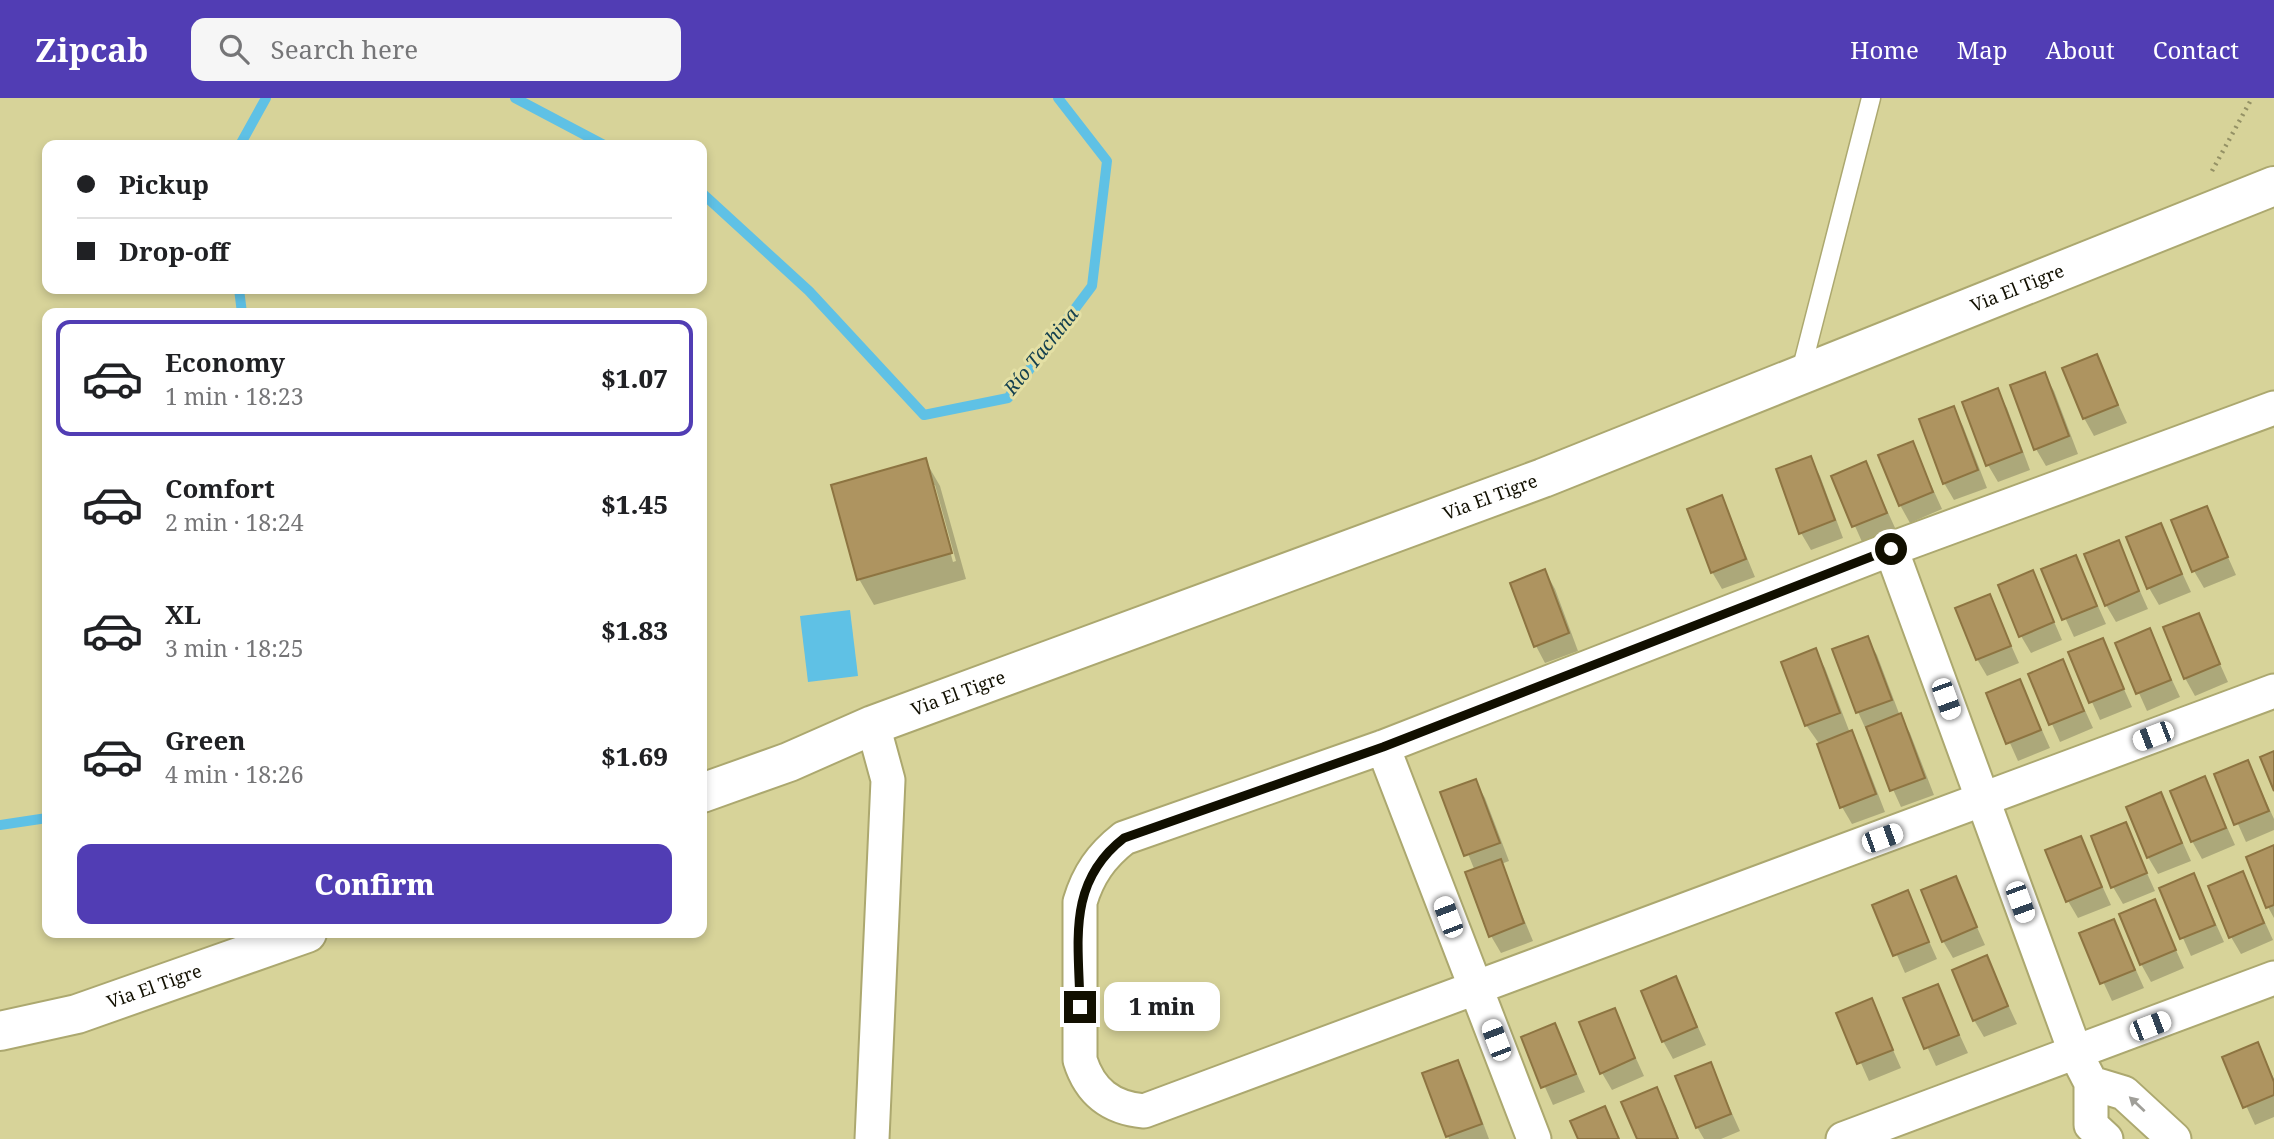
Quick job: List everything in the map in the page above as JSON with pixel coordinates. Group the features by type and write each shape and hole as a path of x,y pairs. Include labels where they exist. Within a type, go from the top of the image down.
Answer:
{"street":[{"name":"Via El Tigre","path":"707,791 789,762 873,725 1544,478 2274,186"},
{"path":"2274,408 1891,549 1383,747 1124,838 1109,849 1086,882 1080,902 1080,1060 1084,1072 1098,1093 1127,1110 1144,1111 1476,990 2274,691"},
{"path":"1891,549 2083,1069 2091,1125 2106,1139"},
{"path":"872,1139 888,780 873,725"},
{"path":"1383,747 1534,1139"},
{"name":"Via El Tigre","path":"0,1031 77,1014 293,938"},
{"path":"1843,1139 2083,1069 2274,978"},
{"path":"2083,1069 2124,1093 2174,1139"}],"lane":[{"path":"1800,374 1871,98"}],"path":[{"path":"2184,222 2252,98"}],"water":[{"path":"850,610 858,676 808,682 800,616"}],"building":[{"path":"2097,354 2118,405 2083,419 2062,368"},
{"path":"2045,372 2069,436 2034,450 2010,385"},
{"path":"1998,388 2022,452 1986,466 1962,402"},
{"path":"1954,406 1978,470 1943,484 1919,419"},
{"path":"1913,441 1933,492 1899,506 1878,455"},
{"path":"1811,456 1835,520 1799,534 1776,469"},
{"path":"926,458 952,553 857,580 831,485"},
{"path":"1866,461 1887,513 1852,527 1831,476"},
{"path":"1722,495 1746,559 1711,573 1687,509"},
{"path":"2207,506 2228,557 2192,572 2171,520"},
{"path":"2161,523 2182,574 2147,589 2126,537"},
{"path":"2119,540 2139,591 2105,606 2084,554"},
{"path":"2076,555 2097,606 2062,620 2041,569"},
{"path":"1545,569 1569,633 1534,647 1510,583"},
{"path":"2033,570 2054,622 2019,637 1998,585"},
{"path":"1990,594 2011,646 1976,660 1955,608"},
{"path":"2199,613 2220,664 2184,679 2163,627"},
{"path":"2150,628 2171,680 2136,694 2115,643"},
{"path":"1868,636 1892,700 1856,713 1832,649"},
{"path":"2103,638 2124,689 2089,703 2068,652"},
{"path":"1816,648 1840,713 1805,726 1781,662"},
{"path":"2063,659 2084,711 2049,725 2028,674"},
{"path":"2020,679 2041,730 2006,744 1986,693"},
{"path":"1901,713 1925,778 1890,791 1866,727"},
{"path":"1852,730 1876,794 1840,808 1817,744"},
{"path":"2274,751 2274,791 2260,757"},
{"path":"2248,760 2269,811 2234,825 2214,774"},
{"path":"2205,776 2226,828 2191,842 2170,791"},
{"path":"1476,779 1500,843 1464,856 1440,792"},
{"path":"2161,792 2182,843 2147,858 2126,807"},
{"path":"2126,822 2147,873 2111,888 2091,836"},
{"path":"2081,836 2102,887 2066,902 2045,850"},
{"path":"2274,845 2274,905 2266,908 2246,857"},
{"path":"1501,859 1524,923 1489,937 1465,872"},
{"path":"2243,871 2264,923 2229,938 2208,886"},
{"path":"2194,873 2215,925 2180,939 2159,888"},
{"path":"1956,876 1977,927 1942,942 1921,890"},
{"path":"1908,890 1929,942 1893,956 1872,905"},
{"path":"2155,899 2176,950 2140,965 2119,914"},
{"path":"2114,919 2135,970 2100,984 2079,933"},
{"path":"1987,955 2008,1006 1973,1021 1952,970"},
{"path":"1676,976 1697,1027 1662,1042 1641,991"},
{"path":"1938,984 1959,1035 1924,1049 1903,998"},
{"path":"1872,998 1893,1050 1857,1064 1836,1013"},
{"path":"1615,1008 1635,1058 1600,1074 1579,1022"},
{"path":"1555,1023 1576,1074 1541,1088 1521,1037"},
{"path":"2258,1042 2274,1082 2274,1095 2243,1108 2222,1057"},
{"path":"1458,1060 1482,1124 1446,1137 1422,1073"},
{"path":"1711,1062 1731,1114 1696,1128 1675,1076"},
{"path":"1657,1087 1678,1139 1637,1139 1621,1102"},
{"path":"1605,1106 1619,1139 1578,1139 1570,1121"}],"waterway":[{"name":"Río Tachina","path":"243,140 266,98"},
{"name":"Río Tachina","path":"515,98 595,140"},
{"name":"Río Tachina","path":"707,198 809,291 924,415 1008,398 1092,286 1107,161 1058,98"},
{"name":"Río Tachina","path":"240,294 241,308"},
{"name":"Río Tachina","path":"0,825 42,819"}],"route":[{"path":"1080,1007 1080,902 1086,882 1097,862 1124,838 1383,747 1891,549"}]}
